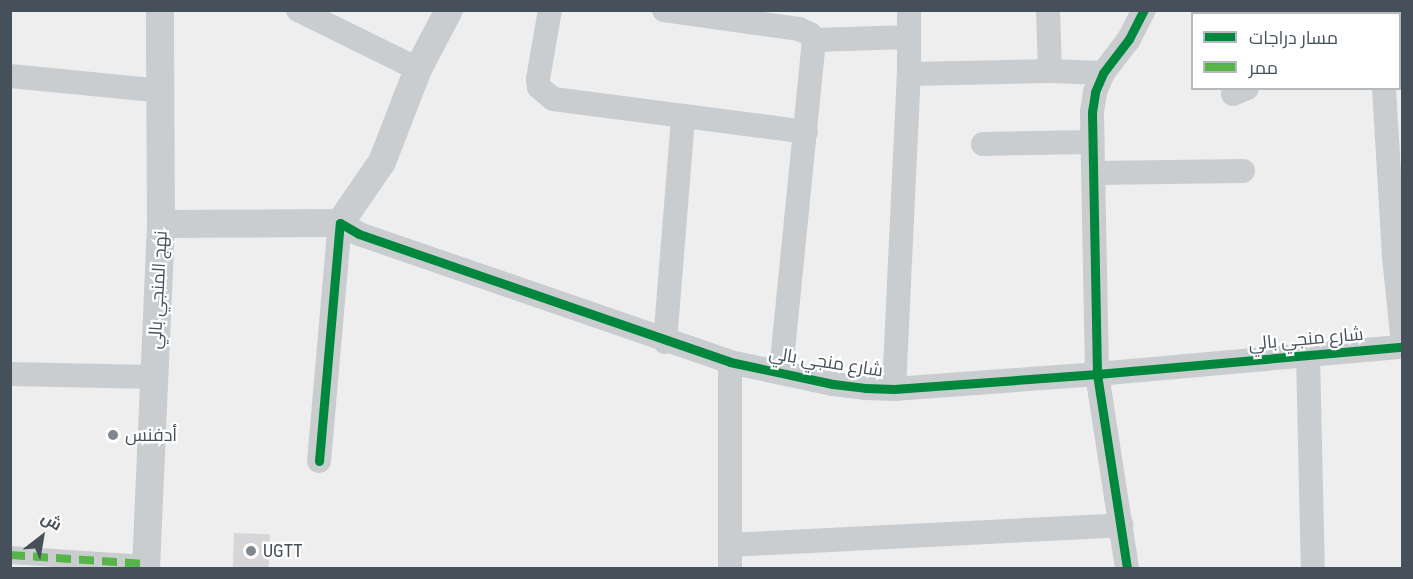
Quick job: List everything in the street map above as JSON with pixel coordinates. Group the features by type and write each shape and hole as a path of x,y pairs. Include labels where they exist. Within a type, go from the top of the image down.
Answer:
{"street":[{"name":"نهج المنجي بالي","path":"146,566 161,224 160,10"},
{"path":"298,10 418,69"},
{"path":"319,461 340,223 382,162 418,69 449,10"},
{"path":"550,10 538,79 539,87 553,99 806,132"},
{"path":"664,10 799,29 806,31 814,40 781,372"},
{"path":"894,389 909,74 909,10"},
{"path":"1048,10 1050,71"},
{"path":"1127,568 1097,374 1095,172 1092,142 1095,92 1103,73 1129,39 1144,10"},
{"path":"814,40 909,37"},
{"path":"909,74 1050,71 1103,73"},
{"path":"10,76 162,91"},
{"path":"1384,90 1402,335"},
{"path":"665,342 683,116"},
{"path":"983,144 1092,142"},
{"path":"1095,172 1243,171"},
{"path":"161,224 340,223"},
{"name":"شارع منجي بالي","path":"340,223 359,234 665,342 730,362 833,384 894,389 1402,347"},
{"path":"1308,355 1314,568"},
{"path":"730,362 730,557 1121,525"},
{"path":"10,374 154,377"},
{"path":"10,555 146,566"}],"building":[{"name":"UGTT","path":"234,533 270,534 269,568 233,568"}],"marked path":[{"path":"10,555 146,564"}],"cycle path":[{"path":"1127,568 1097,374 1092,112 1095,92 1103,73 1129,39 1144,10"},
{"path":"319,461 340,223 359,234 730,362 833,384 865,388 894,389 1097,374 1402,347"}],"place":[{"name":"أدفنس","path":"113,435"},
{"name":"UGTT","path":"251,551"}]}
